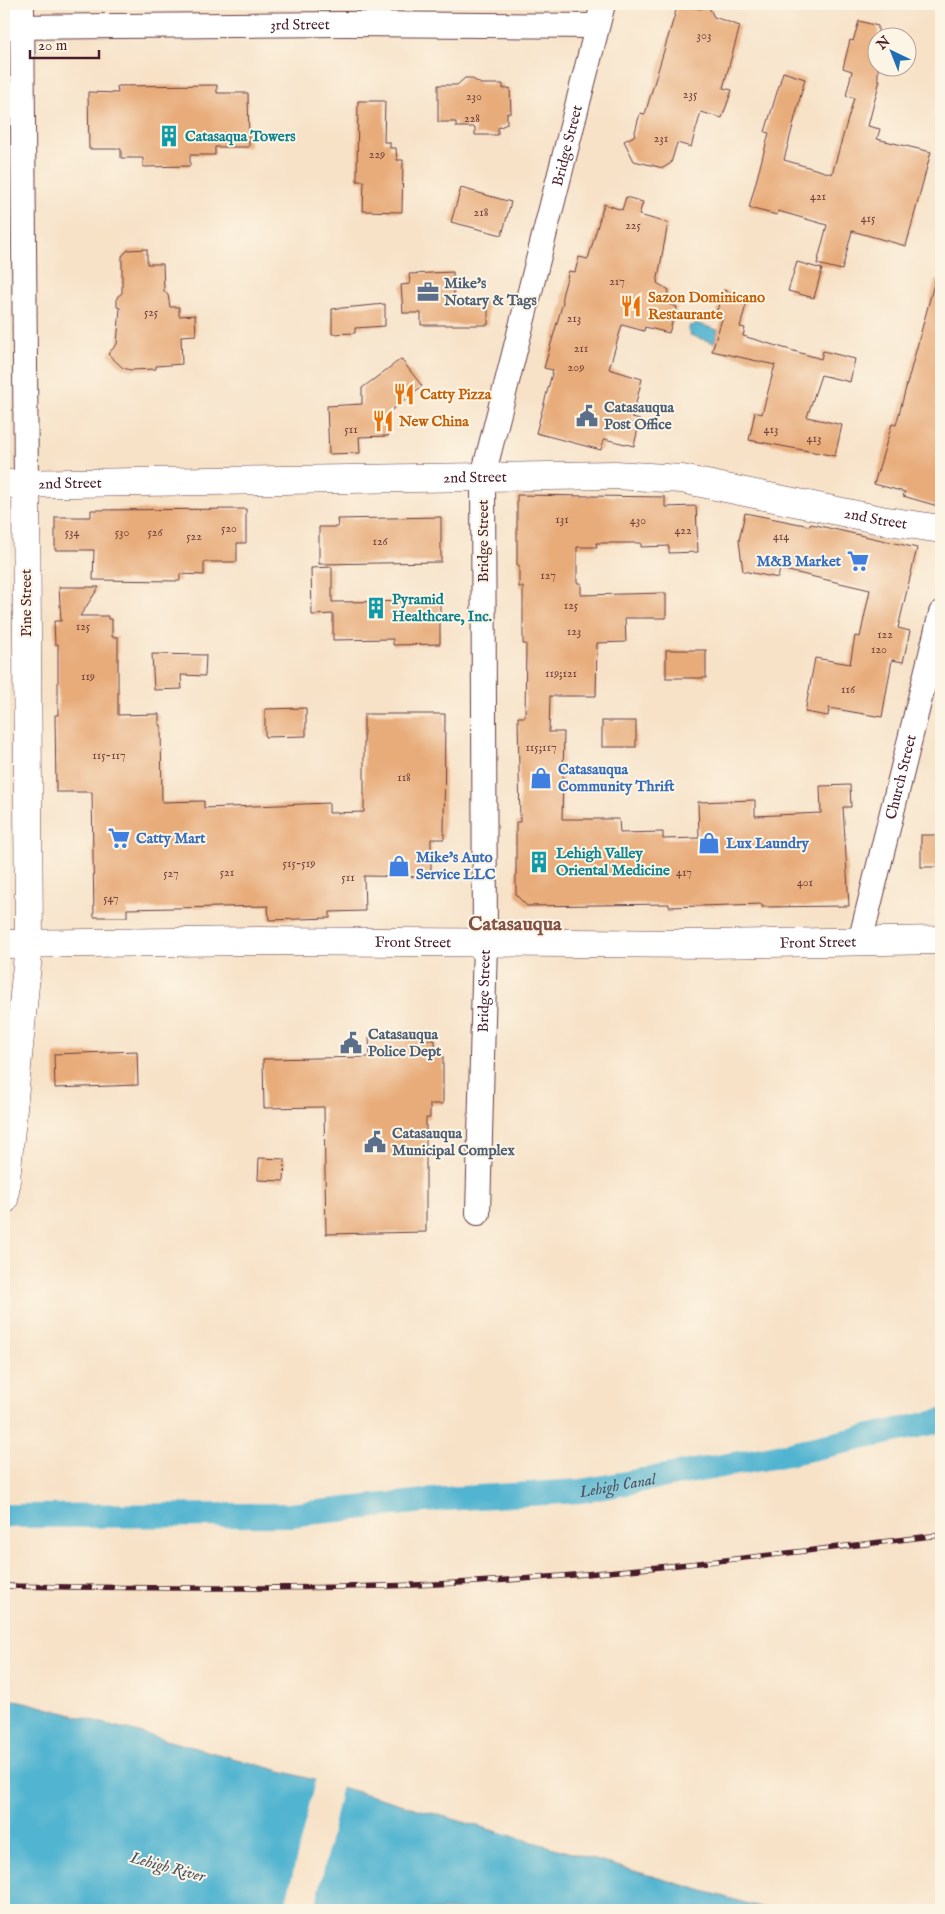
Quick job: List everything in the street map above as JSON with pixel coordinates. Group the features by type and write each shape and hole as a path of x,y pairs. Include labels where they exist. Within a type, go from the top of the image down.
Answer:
{"main road":[{"name":"2nd Street","path":"15,484 615,474 682,479 881,520 941,529"},
{"name":"Pine Street","path":"4,1200 16,1095 15,484"},
{"name":"Front Street","path":"16,944 258,941 709,944 941,940"}],"street":[{"name":"3rd Street","path":"16,19 346,24 600,15"},
{"name":"Bridge Street","path":"478,1213 485,943 483,476 600,15"},
{"name":"Pine Street","path":"15,484 16,19"},
{"name":"Church Street","path":"860,942 941,613"}],"water":[{"path":"695,323 718,330 714,343 690,335 691,333 688,332 690,325 694,326"},
{"name":"Lehigh River","path":"4,1699 21,1701 355,1791 770,1910 4,1910"}],"pier":[{"path":"316,1777 342,1785 315,1910 284,1910"}],"building":[{"path":"678,4 701,9 708,5 714,17 740,26 723,88 732,90 722,118 701,112 691,147 677,143 671,163 663,168 634,161 624,141 634,136 640,113 645,114"},
{"path":"859,21 878,26 878,28 868,28 868,78 878,78 880,80 868,126 880,129 877,139 931,152 906,246 852,231 842,270 817,264 827,225 778,211 777,215 749,208 769,133 765,132 783,72 805,79 784,160 832,174 854,98 846,96 852,71 843,68 850,40 853,41"},
{"path":"465,78 471,78 481,84 503,84 503,89 510,88 511,113 507,113 507,124 498,128 498,135 475,135 475,127 456,127 456,122 438,122 438,85 457,85"},
{"name":"Catasaqua Towers","path":"217,85 217,93 248,93 249,147 215,147 215,155 190,155 190,166 143,167 143,158 121,158 121,149 89,149 88,92 118,93 117,86"},
{"path":"358,101 385,101 384,142 390,142 390,148 396,148 397,160 403,160 402,212 363,211 364,181 357,181"},
{"path":"461,188 511,202 502,235 451,222"},
{"path":"626,197 643,202 639,215 668,223 657,283 669,290 666,303 677,307 669,333 645,327 644,331 622,325 609,369 642,379 632,418 640,420 634,446 604,439 601,450 536,433 553,370 544,368 563,302 562,296 569,271 575,272 579,257 588,259 604,204 622,210"},
{"path":"147,249 147,264 163,264 164,291 168,295 170,307 179,307 179,316 195,315 196,335 181,336 182,364 156,366 156,369 131,370 123,368 108,354 117,344 120,308 117,307 117,297 122,293 122,256 128,250"},
{"path":"797,262 822,269 814,298 788,291"},
{"path":"453,272 454,300 488,300 488,325 421,325 421,313 403,313 401,285 410,284 409,274"},
{"path":"935,280 941,280 941,507 903,496 905,492 874,484 892,424 896,425"},
{"path":"723,290 748,297 740,327 745,328 743,336 821,359 823,351 855,359 850,382 821,375 807,417 842,425 835,456 749,440 755,412 762,414 775,365 712,351 723,316 716,314"},
{"path":"385,304 385,326 355,328 355,333 332,334 332,309"},
{"path":"401,359 422,386 388,413 388,436 359,437 360,453 329,454 327,406 362,404 362,388"},
{"path":"517,495 665,497 665,507 696,506 698,552 669,553 669,546 641,547 641,543 596,543 597,547 577,547 577,583 581,583 581,595 666,593 666,618 625,618 626,642 597,643 596,696 550,696 549,732 564,732 562,819 619,819 620,833 663,832 663,839 699,838 698,802 755,800 755,816 821,813 820,786 850,785 851,807 843,807 849,906 762,907 762,904 669,907 669,904 527,906 516,895 516,822 520,822 518,717 525,717 526,644 523,644 523,587 519,587 519,565 517,565"},
{"path":"246,509 246,543 237,543 237,562 204,562 204,575 180,574 180,581 93,580 94,550 55,550 55,517 91,517 91,510"},
{"path":"745,513 810,526 811,524 917,548 898,628 910,631 903,662 892,660 882,717 829,708 828,716 805,712 815,658 850,664 855,636 860,637 870,590 780,569 778,578 743,571 739,541"},
{"path":"441,517 441,562 319,564 319,527 338,527 337,519"},
{"name":"Pyramid Healthcare, Inc.","path":"332,567 332,602 440,601 440,644 393,645 393,639 333,640 333,614 312,615 311,568"},
{"path":"59,587 99,587 80,616 108,616 108,619 112,619 112,637 118,637 118,715 159,714 159,725 161,725 162,802 204,801 204,808 329,803 329,813 364,812 364,714 445,714 444,839 431,839 431,877 364,876 365,911 330,912 330,918 269,920 268,906 127,909 127,917 94,917 92,792 56,792 55,715 58,715 58,644 55,644 54,621 61,621"},
{"path":"666,650 706,650 706,678 666,678"},
{"path":"152,654 206,655 205,676 181,675 182,689 154,690"},
{"path":"306,708 306,736 265,737 265,709"},
{"path":"602,721 636,721 636,747 602,747"},
{"path":"921,835 941,835 941,867 921,867"},
{"name":"Catasauqua Municipal Complex","path":"428,1036 428,1040 435,1040 435,1056 443,1056 443,1104 430,1104 430,1118 426,1118 426,1232 326,1234 324,1107 264,1108 263,1059 370,1057 369,1037"},
{"path":"137,1051 138,1085 55,1088 54,1054"},
{"path":"259,1158 285,1159 284,1181 258,1180"}],"waterway":[{"name":"Lehigh Canal","path":"4,1516 289,1515 444,1499 581,1491 773,1457 941,1421"}],"railway":[{"path":"4,1586 299,1588 476,1582 651,1568 941,1535"}],"place":[{"name":"Catasaqua Towers","path":"169,136"},
{"name":"Mike's Notary & Tags","path":"428,292"},
{"name":"Sazon Dominicano Restaurante","path":"631,306"},
{"name":"Catty Pizza","path":"404,394"},
{"name":"Catasauqua Post Office","path":"587,416"},
{"name":"New China","path":"383,421"},
{"name":"M&B Market","path":"858,561"},
{"name":"Pyramid Healthcare, Inc.","path":"376,608"},
{"name":"Catasauqua Community Thrift","path":"541,778"},
{"name":"Catty Mart","path":"119,838"},
{"name":"Lux Laundry","path":"709,843"},
{"name":"Lehigh Valley Oriental Medicine","path":"539,862"},
{"name":"Mike's Auto Service LLC","path":"399,866"},
{"name":"Catasauqua Police Dept","path":"351,1043"},
{"name":"Catasauqua Municipal Complex","path":"375,1142"}],"district":[{"name":"Catasauqua","path":"515,923"}]}
